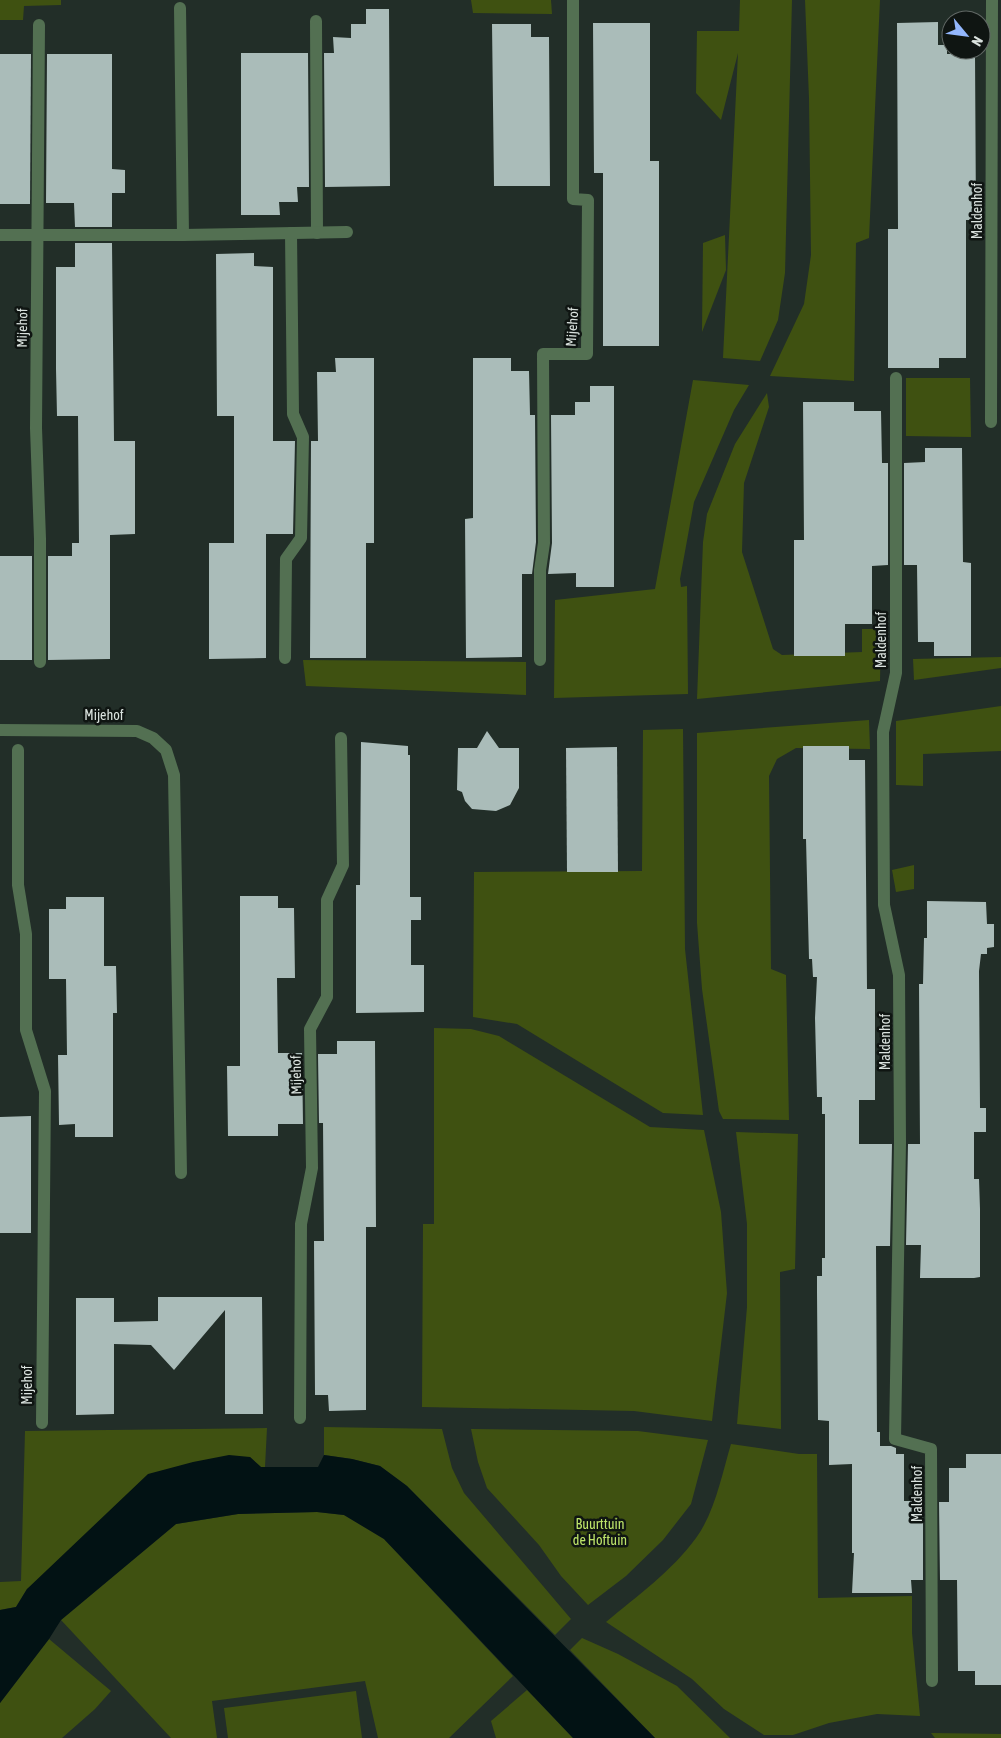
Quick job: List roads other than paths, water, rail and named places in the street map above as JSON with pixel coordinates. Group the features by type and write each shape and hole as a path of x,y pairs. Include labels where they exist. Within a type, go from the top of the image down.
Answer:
{"street":[{"name":"Mijehof","path":"540,660 540,570 544,543 543,354 587,354 588,200 573,200 573,0"},
{"name":"Maldenhof","path":"991,422 992,0"},
{"path":"180,8 183,235"},
{"path":"316,21 317,233"},
{"name":"Mijehof","path":"39,25 36,428 40,539 40,662"},
{"path":"0,235 183,235 347,232"},
{"path":"285,658 286,559 301,538 303,446 303,437 293,414 292,233"},
{"name":"Maldenhof","path":"896,378 896,673 883,732 884,904 899,975 900,1143 894,1439 932,1449 932,1681"},
{"name":"Mijehof","path":"0,730 137,731 160,743 170,758 174,775 181,1173"},
{"name":"Mijehof","path":"300,1418 302,1224 312,1168 310,1029 327,997 327,900 343,865 341,738"},
{"name":"Mijehof","path":"18,750 18,885 26,934 26,1030 45,1092 42,1423"}],"park label":[{"name":"Buurttuin de Hoftuin","path":"600,1532"}]}
